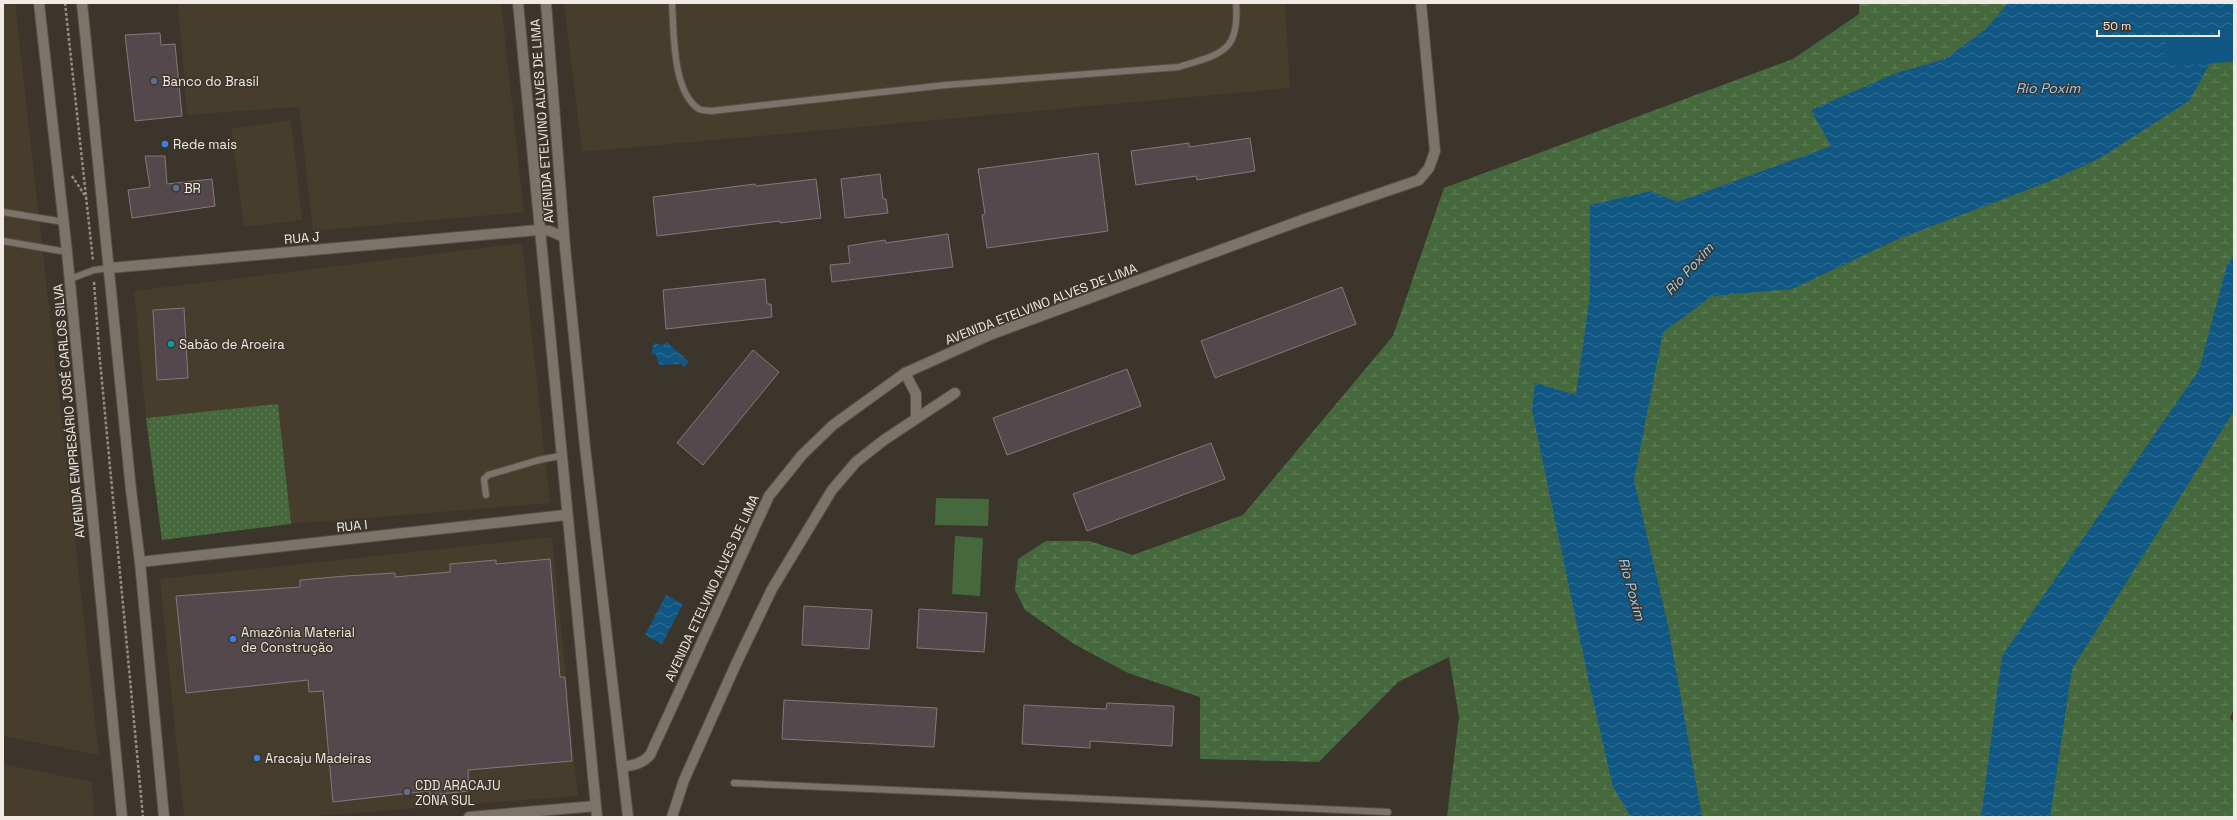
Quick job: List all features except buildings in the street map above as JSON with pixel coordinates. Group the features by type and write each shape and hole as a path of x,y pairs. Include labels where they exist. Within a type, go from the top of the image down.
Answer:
{"main road":[{"name":"AVENIDA EMPRESÁRIO JOSÉ CARLOS SILVA","path":"40,3 70,279 122,817"},
{"path":"82,3 110,268 131,490 140,562 164,817"},
{"name":"AVENIDA ETELVINO ALVES DE LIMA","path":"518,3 538,230 597,817"},
{"name":"AVENIDA ETELVINO ALVES DE LIMA","path":"546,3 564,237 585,447 628,817"},
{"name":"AVENIDA ETELVINO ALVES DE LIMA","path":"622,767 638,764 645,761 650,755 769,496 802,455 833,425 905,373 992,334 1297,222 1419,180 1429,168 1435,151 1421,3"},
{"name":"RUA J","path":"110,268 538,230"},
{"name":"AVENIDA ETELVINO ALVES DE LIMA","path":"538,230 550,231 564,237"},
{"path":"905,373 916,394 916,418"},
{"path":"672,817 684,780 736,664 772,589 832,490 856,462 916,418 955,393"},
{"name":"RUA I","path":"140,562 566,515"},
{"path":"469,817 596,806"}],"lane":[{"path":"672,3 675,54 684,90 691,102 700,109 711,111 946,85 1179,66 1210,57 1228,47 1235,35 1236,3"},
{"path":"3,212 64,222"},
{"path":"3,241 67,252"},
{"name":"RUA J","path":"70,279 94,270 110,268"},
{"path":"486,496 484,479 488,475 539,460 560,456"},
{"path":"734,783 1388,812"}],"path":[{"path":"65,3 94,270 99,350 143,817"}],"shaded area":[{"path":"3,3 15,3 99,755 3,736"},
{"path":"178,3 501,3 524,212 313,231 299,107 187,115"},
{"path":"564,3 1285,3 1290,88 582,152"},
{"path":"291,120 302,220 244,227 231,129"},
{"path":"522,243 550,503 291,524 278,405 146,418 134,291"},
{"path":"552,537 578,796 302,817 184,817 160,579"},
{"path":"3,764 92,782 94,817 3,817"}],"green space":[{"path":"1859,3 2234,3 2234,708 2230,718 2234,723 2234,817 1447,817 1459,717 1449,657 1398,682 1319,762 1200,759 1200,697 1128,673 1074,644 1025,610 1015,590 1018,559 1046,541 1089,541 1133,555 1243,515 1393,336 1444,188 1793,59 1859,14"},
{"path":"278,404 291,524 162,540 146,418"},
{"path":"936,498 989,499 988,526 935,525"},
{"path":"955,536 983,538 980,596 952,594"}],"water":[{"name":"Rio Poxim","path":"2008,3 2234,3 2234,30 2218,49 2189,101 2100,158 2048,182 1898,239 1792,289 1712,296 1663,332 1634,480 1668,625 1702,817 1631,817 1613,787 1589,682 1532,410 1535,383 1576,395 1590,295 1590,205 1651,191 1677,202 1831,146 1811,110 1896,73 1945,59 1986,29"},
{"path":"2234,256 2234,411 2072,669 2050,817 1981,817 2002,656 2199,370 2227,265"},
{"path":"667,342 689,362 684,367 681,364 659,365 656,355 651,354 654,343 663,345"},
{"path":"666,595 683,604 662,644 645,635"}],"waterway":[{"name":"Rio Poxim","path":"2179,51 2234,47"}],"place":[{"name":"Banco do Brasil","path":"154,81"},
{"name":"Rede mais","path":"165,144"},
{"name":"BR","path":"176,188"},
{"name":"Sabão de Aroeira","path":"171,344"},
{"name":"Amazônia Material de Construção","path":"233,639"},
{"name":"Aracaju Madeiras","path":"257,758"},
{"name":"CDD ARACAJU ZONA SUL","path":"407,792"}]}
